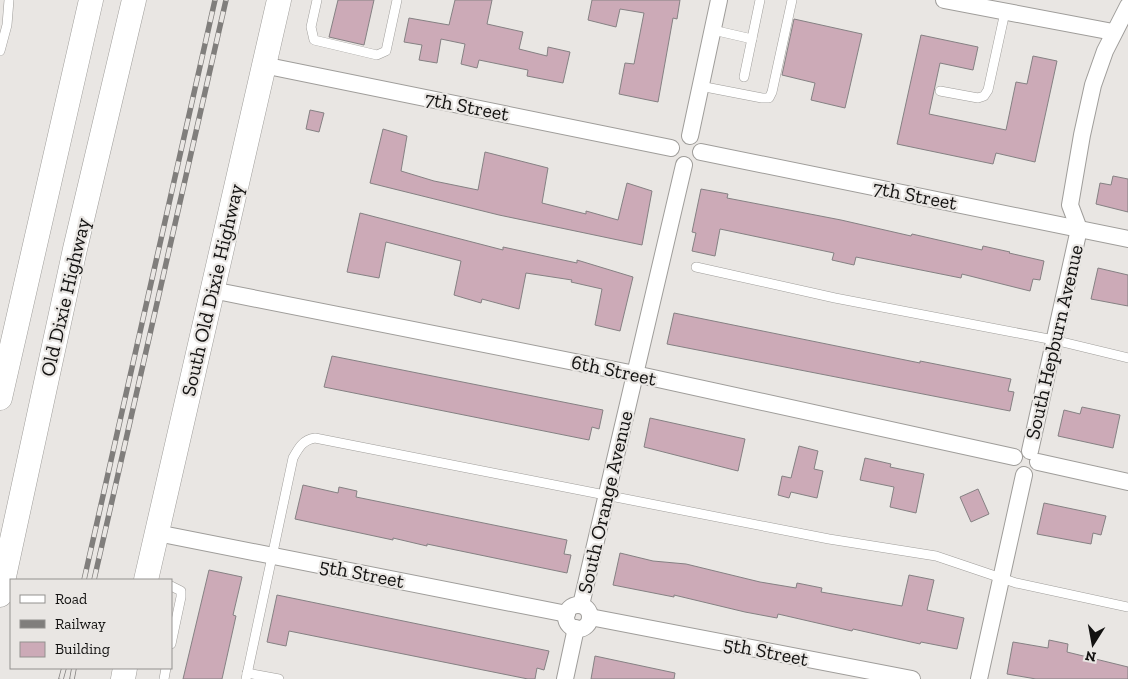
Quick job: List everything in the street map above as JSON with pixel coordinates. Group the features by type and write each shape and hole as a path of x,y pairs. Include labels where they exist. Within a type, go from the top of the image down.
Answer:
{"main road":[{"name":"Old Dixie Highway","path":"0,398 90,0"},
{"name":"Old Dixie Highway","path":"0,595 6,530 134,0"},
{"name":"South Old Dixie Highway","path":"147,579 279,0"}],"street":[{"path":"690,136 720,0"},
{"path":"944,0 1005,12 1122,19"},
{"name":"South Hepburn Avenue","path":"1034,457 1054,340 1079,229 1070,205 1072,181 1093,85 1122,19"},
{"name":"7th Street","path":"263,65 671,148"},
{"path":"680,136 690,136 697,140 701,152 697,160 684,165 673,157 671,148 680,136"},
{"name":"7th Street","path":"701,152 1128,239"},
{"name":"South Orange Avenue","path":"586,611 608,494 684,165"},
{"name":"6th Street","path":"212,290 635,374 1014,457"},
{"path":"1034,457 1032,473 1024,475 1014,468 1014,457 1019,452 1128,482"},
{"path":"979,679 1024,475"},
{"name":"5th Street","path":"157,533 272,555 571,621"},
{"path":"565,679 571,621 570,608 586,611"},
{"name":"5th Street","path":"586,611 912,679"}],"lane":[{"path":"0,52 7,25 9,0"},
{"path":"316,0 311,27 314,40 377,55 386,51 397,0"},
{"path":"744,77 760,0"},
{"path":"700,86 769,98 772,92 792,0"},
{"path":"940,91 978,98 984,96 988,90 1005,12"},
{"path":"713,30 752,38"},
{"path":"696,267 835,298 1054,340 1128,358"},
{"path":"279,679 246,676 293,458 300,446 308,439 322,438 453,466 608,494 829,539 936,556 1016,583 1128,607"},
{"path":"172,586 181,591 181,597 172,639"}],"building":[{"path":"338,0 374,0 364,45 329,37"},
{"path":"455,0 492,0 487,24 523,32 519,49 547,56 548,47 570,52 563,83 527,76 528,70 479,60 477,68 461,64 465,44 441,39 437,63 419,60 422,45 404,42 409,18 449,25"},
{"path":"592,0 680,0 677,19 673,18 658,102 619,94 625,63 634,64 644,13 620,9 616,27 588,20"},
{"path":"794,19 862,34 845,108 811,100 815,83 782,75"},
{"path":"921,35 978,47 973,70 940,63 929,114 1006,130 1016,82 1027,84 1033,56 1057,61 1035,162 996,153 993,164 897,144"},
{"path":"310,110 324,113 319,132 306,129"},
{"path":"383,129 407,136 401,171 434,181 478,190 485,152 548,168 542,203 586,214 586,211 618,220 627,183 652,191 642,245 499,215 370,183"},
{"path":"1113,176 1128,179 1128,212 1096,204 1100,183 1111,185"},
{"path":"701,189 728,194 727,198 841,220 911,236 912,234 982,250 983,246 1044,261 1040,280 1033,279 1030,291 962,274 961,278 856,257 854,265 832,260 834,253 720,229 715,256 692,251 696,233 692,232"},
{"path":"360,213 503,250 503,247 577,263 577,260 633,277 620,331 595,325 602,289 571,282 572,280 526,273 519,309 482,299 481,303 454,295 461,261 386,242 379,278 347,272"},
{"path":"1098,268 1128,275 1128,306 1091,299"},
{"path":"674,313 920,363 920,361 1011,379 1008,391 1014,392 1010,411 667,344"},
{"path":"332,356 603,410 599,429 592,427 589,440 324,387"},
{"path":"1082,407 1120,415 1113,448 1058,436 1064,410 1080,414"},
{"path":"650,418 745,439 738,471 644,447"},
{"path":"799,446 818,451 814,469 823,471 817,498 791,492 789,498 778,495 782,476 791,478"},
{"path":"865,458 891,464 890,467 924,474 916,513 890,507 894,487 860,480"},
{"path":"303,485 338,493 339,487 357,491 356,497 567,540 564,554 571,555 567,573 427,544 427,546 393,538 393,540 295,519"},
{"path":"978,489 989,514 971,522 960,497"},
{"path":"1044,503 1106,516 1101,535 1093,533 1091,544 1037,534"},
{"path":"620,553 653,561 686,564 760,582 796,588 797,583 822,588 821,592 902,606 909,575 934,580 927,610 964,618 957,649 921,642 920,644 853,629 852,631 778,614 777,618 674,595 674,597 613,585"},
{"path":"209,570 242,577 233,615 236,616 222,679 183,679"},
{"path":"277,595 549,651 544,670 537,668 535,679 528,679 289,631 286,646 267,642"},
{"path":"1049,640 1068,644 1067,652 1128,667 1128,679 1036,679 1007,674 1013,642 1048,648"},
{"path":"595,656 675,673 674,679 591,679"}],"railway":[{"path":"84,579 215,0"},
{"path":"94,579 226,0"},
{"path":"61,679 64,669"},
{"path":"72,679 74,669"}]}
